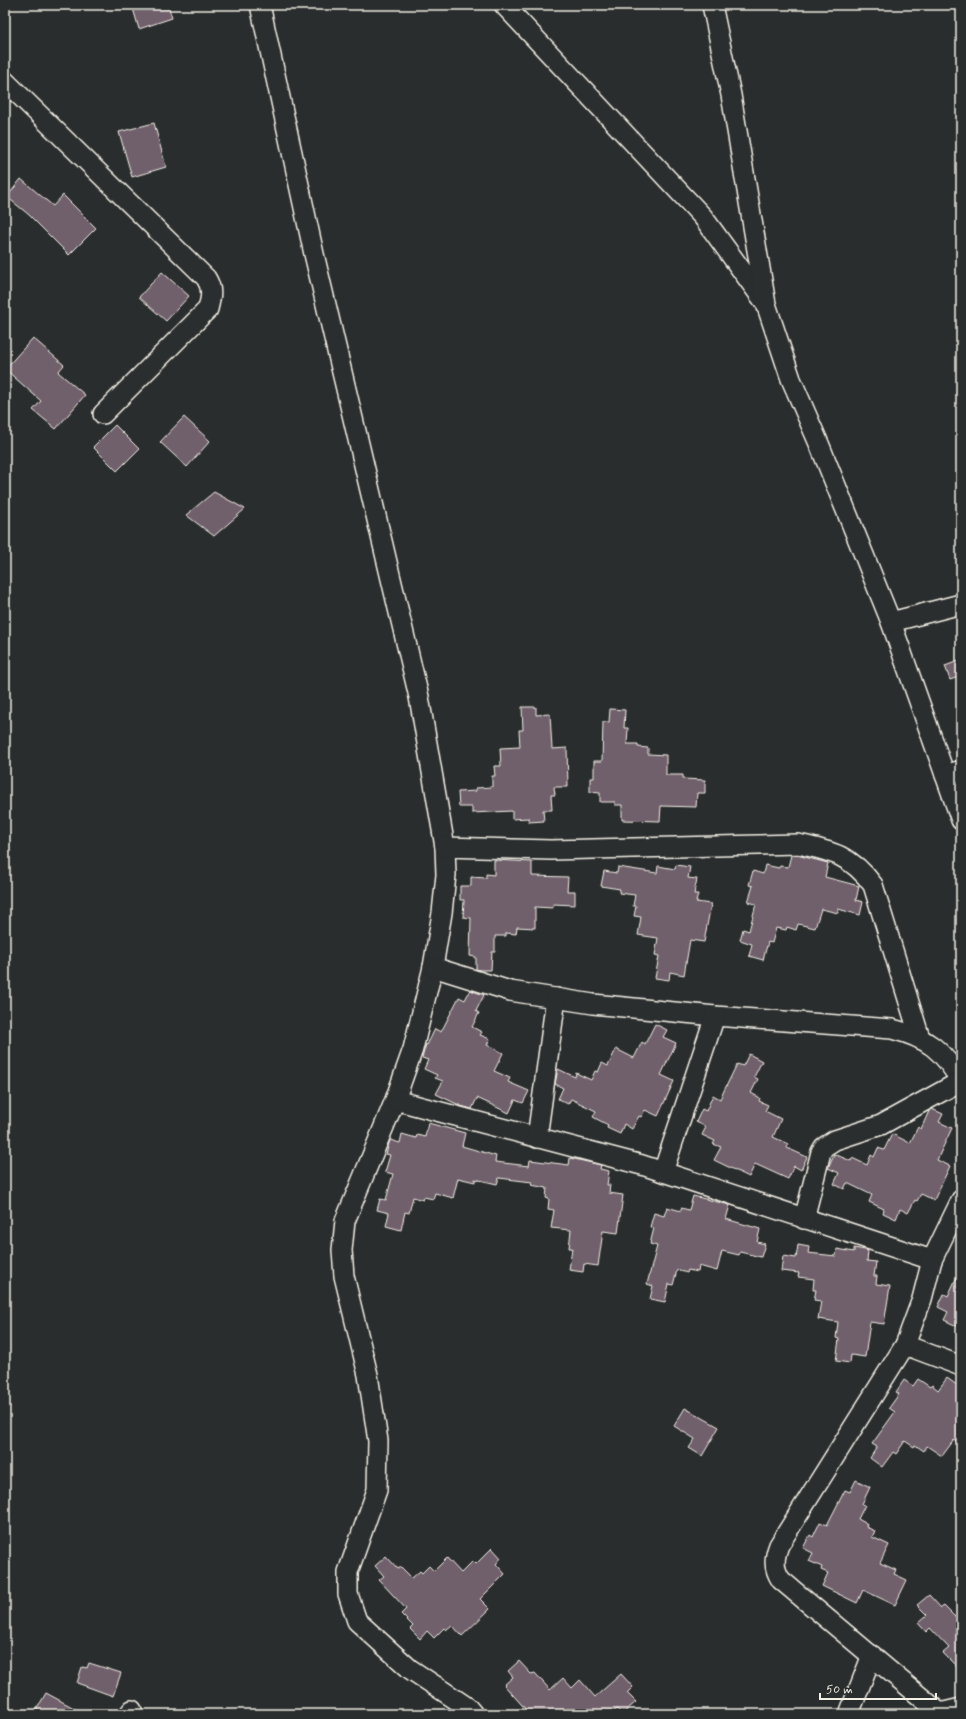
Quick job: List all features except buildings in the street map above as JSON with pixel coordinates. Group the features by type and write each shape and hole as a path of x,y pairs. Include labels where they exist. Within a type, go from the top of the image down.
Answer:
{"street":[{"path":"260,5 314,254 419,698 445,847 446,875 442,912 433,967 414,1049 395,1100 345,1221 342,1250 344,1276 368,1375 378,1441 377,1490 348,1572 348,1594 357,1621 410,1669 467,1707 473,1714"},
{"path":"504,5 703,217 766,304"},
{"path":"712,5 731,95 766,304 791,379 823,453 953,772 961,820"},
{"path":"5,81 206,278 210,285 211,297 208,309 103,414"},
{"path":"891,622 961,604"},
{"path":"445,847 551,850 798,844 830,851 851,860 863,871 873,885 920,1038"},
{"path":"433,967 510,991 593,1004 715,1016 892,1029 920,1038 937,1048 961,1082 881,1125 835,1140 824,1147 821,1152 804,1219"},
{"path":"538,1138 556,998"},
{"path":"663,1172 715,1016"},
{"path":"395,1100 642,1165 932,1260"},
{"path":"961,1200 932,1260 922,1299 905,1345 779,1545 775,1561 775,1569 781,1580 941,1714 961,1708"},
{"path":"905,1345 961,1366"},
{"path":"849,1714 872,1655"}]}
